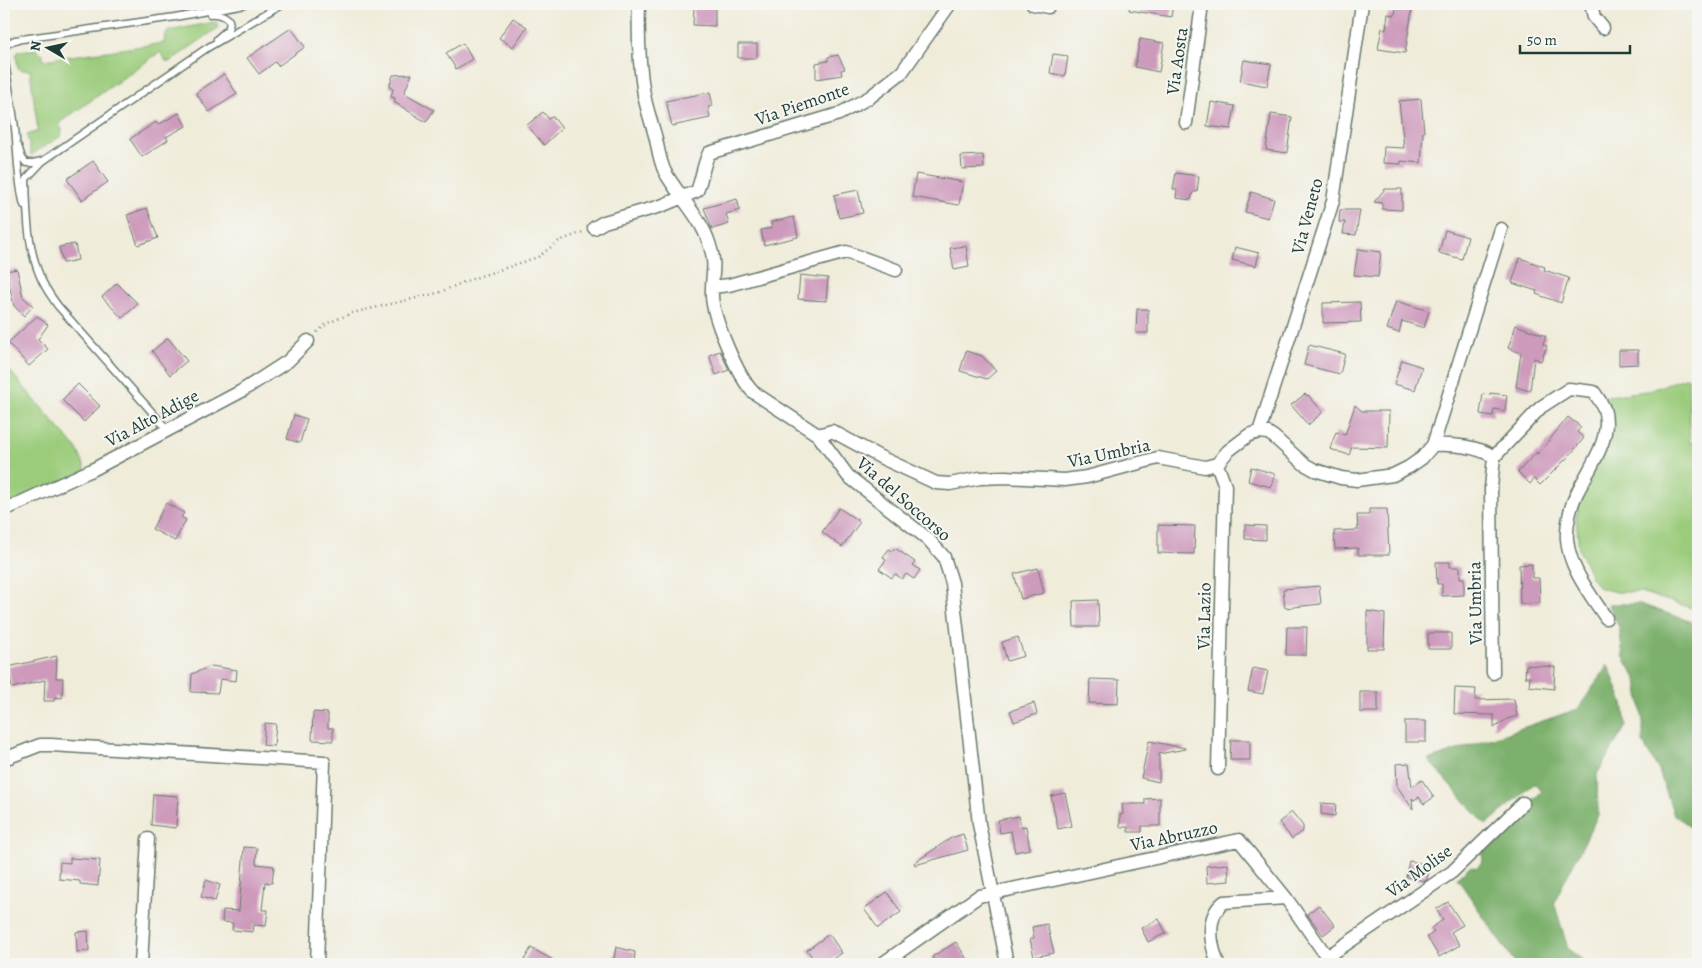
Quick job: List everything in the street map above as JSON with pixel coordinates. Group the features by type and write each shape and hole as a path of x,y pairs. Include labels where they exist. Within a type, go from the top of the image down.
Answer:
{"street":[{"name":"Via del Soccorso","path":"639,4 639,39 644,95 664,170 694,212 710,243 715,271 712,296 716,315 745,384 753,392 818,435 848,476 928,539 944,557 952,583 979,824 1007,964"},
{"name":"Via Piemonte","path":"681,196 697,191 702,178 705,160 709,153 840,114 870,97 902,72 950,4"},
{"path":"1033,4 1048,7 1048,4"},
{"name":"Via Aosta","path":"1186,123 1202,4"},
{"name":"Via Veneto","path":"1259,432 1333,201 1362,4"},
{"path":"1590,4 1594,17 1603,28"},
{"path":"594,228 604,222 661,206 681,196"},
{"path":"1217,464 1228,451 1248,435 1259,432 1274,437 1304,464 1315,470 1341,478 1357,480 1393,475 1422,458 1433,444 1501,229"},
{"path":"712,287 729,285 846,252 896,270"},
{"name":"Via Alto Adige","path":"4,510 94,469 240,392 288,361 308,341"},
{"path":"1433,444 1449,444 1487,452 1494,457 1541,407 1569,388 1594,392 1604,409 1605,430 1595,462 1577,492 1567,540 1574,565 1606,618"},
{"name":"Via Umbria","path":"818,435 832,431 880,457 936,483 950,484 980,478 1005,477 1045,480 1072,479 1158,458 1204,467 1217,464"},
{"name":"Via Umbria","path":"1493,673 1491,488 1494,457"},
{"name":"Via Lazio","path":"1217,464 1225,486 1218,769"},
{"path":"4,759 40,745 50,745 324,762 317,964"},
{"name":"Via Molise","path":"1329,961 1452,872 1523,803"},
{"path":"141,964 148,839"},
{"name":"Via Abruzzo","path":"994,894 1239,840 1286,898 1329,961"},
{"path":"882,964 979,896 994,894"},
{"path":"1218,964 1210,938 1218,907 1224,902 1286,898"}],"lane":[{"path":"27,213 20,190 16,160 16,140 4,52 7,44 15,40 175,17 244,4"},
{"path":"167,429 58,306 47,291 35,264 27,213 26,180 43,161 207,48 282,4"},
{"path":"175,17 218,13 228,19 228,28 207,48"},
{"path":"16,140 22,158 26,162 43,161"}],"path":[{"path":"308,341 328,324 352,313 438,293 466,281 510,268 538,257 560,242 594,228"}],"green space":[{"path":"214,22 218,24 218,28 169,62 166,61 160,52 59,123 62,130 61,136 31,155 27,135 38,131 30,70 18,68 16,55 19,51 36,49 43,54 43,60 164,43 165,34 169,31"},
{"path":"4,364 77,449 86,470 4,506"},
{"path":"1688,377 1690,443 1698,443 1698,610 1640,592 1616,592 1600,588 1592,579 1579,550 1576,517 1581,497 1610,417 1607,396 1647,391"},
{"path":"1608,604 1640,604 1698,624 1698,860 1690,826 1674,815 1659,771 1643,743 1643,722 1637,680 1623,656 1619,627"},
{"path":"1608,665 1623,703 1626,726 1597,774 1598,815 1554,902 1568,949 1588,964 1516,964 1457,878 1470,866 1477,868 1483,861 1482,852 1542,791 1534,784 1486,825 1428,760 1578,709"}],"building":[{"path":"1130,4 1173,4 1171,17 1129,10"},
{"path":"694,7 715,8 715,26 693,25"},
{"path":"1396,7 1412,10 1405,53 1378,49 1382,28 1386,29 1388,14 1395,15"},
{"path":"513,18 527,27 513,47 499,38"},
{"path":"291,28 305,47 278,66 275,62 259,74 247,58"},
{"path":"1140,39 1164,43 1159,72 1135,67"},
{"path":"463,43 472,59 456,69 446,53"},
{"path":"738,44 757,44 757,58 738,58"},
{"path":"1053,54 1068,56 1065,76 1050,73"},
{"path":"838,55 845,69 841,70 842,75 816,79 816,63 828,61 828,57"},
{"path":"1244,60 1271,64 1267,86 1240,81"},
{"path":"224,74 237,94 209,112 196,93"},
{"path":"412,74 404,93 434,110 426,122 394,102 395,98 391,97 393,89 389,87 393,75"},
{"path":"710,92 713,106 708,107 710,118 672,126 666,101"},
{"path":"1421,99 1424,132 1421,163 1401,161 1401,164 1383,163 1384,147 1404,148 1399,101"},
{"path":"1211,102 1235,106 1231,129 1207,126"},
{"path":"543,112 549,119 552,116 562,128 544,145 527,125"},
{"path":"179,113 186,126 166,137 168,140 142,157 130,139 156,122 158,125"},
{"path":"1271,114 1292,117 1287,153 1266,150"},
{"path":"983,155 984,168 962,169 961,156"},
{"path":"93,161 108,182 82,200 67,179"},
{"path":"1176,173 1199,176 1197,192 1193,192 1191,200 1176,198 1177,190 1173,189"},
{"path":"916,174 963,182 959,205 912,197"},
{"path":"1385,189 1402,189 1402,210 1382,209 1382,203 1374,202"},
{"path":"858,190 863,213 839,218 834,195"},
{"path":"1251,192 1274,199 1268,218 1245,212"},
{"path":"737,199 740,210 726,214 729,224 712,229 704,208"},
{"path":"147,208 158,238 138,245 127,215"},
{"path":"1340,210 1360,210 1356,235 1343,234 1345,222 1339,222"},
{"path":"794,217 798,237 764,245 761,230 772,228 771,222"},
{"path":"1445,230 1468,237 1462,259 1439,253"},
{"path":"75,244 78,260 63,263 59,247"},
{"path":"966,246 969,267 954,270 950,248"},
{"path":"1235,247 1259,253 1256,266 1232,260"},
{"path":"1358,249 1381,252 1378,277 1354,275"},
{"path":"1520,258 1545,267 1544,270 1569,278 1561,303 1536,294 1537,291 1512,283"},
{"path":"17,269 23,297 33,306 24,316 14,306 6,271"},
{"path":"800,275 828,278 826,301 798,299"},
{"path":"117,283 138,304 122,318 102,297"},
{"path":"1396,301 1429,311 1424,328 1402,321 1399,333 1387,329"},
{"path":"1360,302 1361,322 1323,323 1323,303"},
{"path":"1137,309 1148,309 1148,333 1136,333"},
{"path":"37,316 48,325 38,339 48,349 29,366 8,343"},
{"path":"1516,325 1546,336 1543,344 1547,346 1541,361 1534,358 1530,391 1516,387 1521,353 1508,348"},
{"path":"168,338 187,361 170,375 152,351"},
{"path":"1309,345 1345,354 1340,374 1304,365"},
{"path":"1619,350 1638,350 1638,364 1619,365"},
{"path":"720,351 729,370 716,375 709,355"},
{"path":"966,351 982,356 996,371 987,379 960,371"},
{"path":"1402,360 1422,367 1415,390 1394,384"},
{"path":"78,384 100,406 84,422 62,400"},
{"path":"1490,393 1507,395 1505,411 1494,409 1493,416 1480,414 1483,394 1490,395"},
{"path":"1305,394 1323,412 1308,425 1291,405"},
{"path":"1355,405 1362,411 1389,411 1388,448 1352,447 1349,455 1330,449 1336,432 1345,435"},
{"path":"294,415 307,419 300,443 287,439"},
{"path":"1568,417 1581,427 1577,432 1584,438 1540,485 1534,479 1530,484 1518,472 1537,452 1538,454"},
{"path":"1251,467 1275,474 1271,487 1248,481"},
{"path":"166,503 184,513 181,517 186,520 175,541 152,529"},
{"path":"839,508 860,522 842,547 822,532"},
{"path":"1369,509 1387,509 1389,555 1358,555 1358,548 1335,549 1334,531 1358,530 1357,515 1369,515"},
{"path":"1158,525 1195,526 1194,554 1158,553"},
{"path":"1245,525 1266,526 1266,540 1245,539"},
{"path":"895,548 915,562 913,565 920,570 914,579 906,574 902,579 895,574 892,578 879,569 886,560 883,557 889,549 892,551"},
{"path":"1436,562 1450,562 1450,567 1460,567 1460,578 1464,578 1464,595 1442,596 1442,584 1437,584"},
{"path":"1532,564 1532,578 1539,578 1540,603 1520,604 1519,565"},
{"path":"1038,568 1044,593 1021,599 1014,574"},
{"path":"1319,586 1321,604 1285,608 1283,589"},
{"path":"1098,600 1099,627 1074,627 1073,601"},
{"path":"1367,611 1385,614 1384,649 1367,649"},
{"path":"1287,627 1307,627 1306,655 1286,655"},
{"path":"1428,633 1451,633 1451,649 1428,649"},
{"path":"1018,637 1024,656 1007,661 1002,642"},
{"path":"57,656 56,678 63,678 62,698 55,697 54,701 44,701 45,680 12,688 8,667"},
{"path":"1526,665 1555,667 1554,689 1529,686 1530,677 1525,677"},
{"path":"211,666 237,670 236,681 220,679 218,693 191,692 192,674"},
{"path":"1253,668 1268,671 1263,694 1248,691"},
{"path":"1090,679 1119,680 1118,704 1089,703"},
{"path":"1455,688 1476,689 1475,700 1514,699 1517,716 1507,719 1494,728 1494,715 1454,714"},
{"path":"1360,692 1378,692 1378,712 1360,712"},
{"path":"1034,703 1037,714 1014,722 1010,711"},
{"path":"313,712 328,713 328,728 333,728 333,741 312,740"},
{"path":"1405,721 1426,721 1426,742 1405,742"},
{"path":"265,723 276,724 274,746 263,745"},
{"path":"1231,740 1250,740 1250,760 1230,760"},
{"path":"1149,741 1185,748 1159,754 1159,782 1141,778"},
{"path":"1409,763 1412,787 1422,780 1434,797 1424,804 1419,797 1414,800 1412,798 1413,809 1397,786 1396,764"},
{"path":"1065,793 1072,826 1058,829 1051,796"},
{"path":"153,794 178,796 176,828 151,825"},
{"path":"1160,798 1160,826 1142,826 1142,832 1128,832 1128,827 1120,827 1120,815 1123,814 1122,804 1145,804 1145,799"},
{"path":"1321,803 1336,804 1335,816 1321,814"},
{"path":"1292,812 1303,826 1303,831 1292,839 1279,822"},
{"path":"1019,816 1021,827 1026,826 1030,849 1015,852 1011,831 1000,833 998,820"},
{"path":"963,834 968,850 915,865 914,863 951,838"},
{"path":"244,847 257,848 256,864 274,866 272,883 265,882 262,910 268,910 266,926 254,925 253,932 232,930 233,923 222,922 223,910 239,911"},
{"path":"70,858 100,860 98,886 80,884 80,881 59,879 60,862 70,863"},
{"path":"1409,861 1430,865 1425,881 1406,877"},
{"path":"1228,864 1229,881 1207,883 1206,866"},
{"path":"206,880 220,885 215,901 201,897"},
{"path":"887,892 901,912 878,928 864,909"},
{"path":"1448,902 1463,925 1451,932 1460,945 1439,957 1427,937 1434,932 1431,928 1443,920 1436,909"},
{"path":"1319,905 1335,926 1323,935 1307,914"},
{"path":"1159,919 1166,933 1148,942 1141,928"},
{"path":"1047,924 1054,953 1034,957 1030,939 1034,938 1032,927"},
{"path":"88,931 89,951 77,952 76,932"},
{"path":"829,934 842,953 825,964 817,964 807,950"},
{"path":"956,942 970,964 937,964 932,957"},
{"path":"616,947 635,952 634,964 613,964"},
{"path":"531,948 560,964 522,964"}]}
